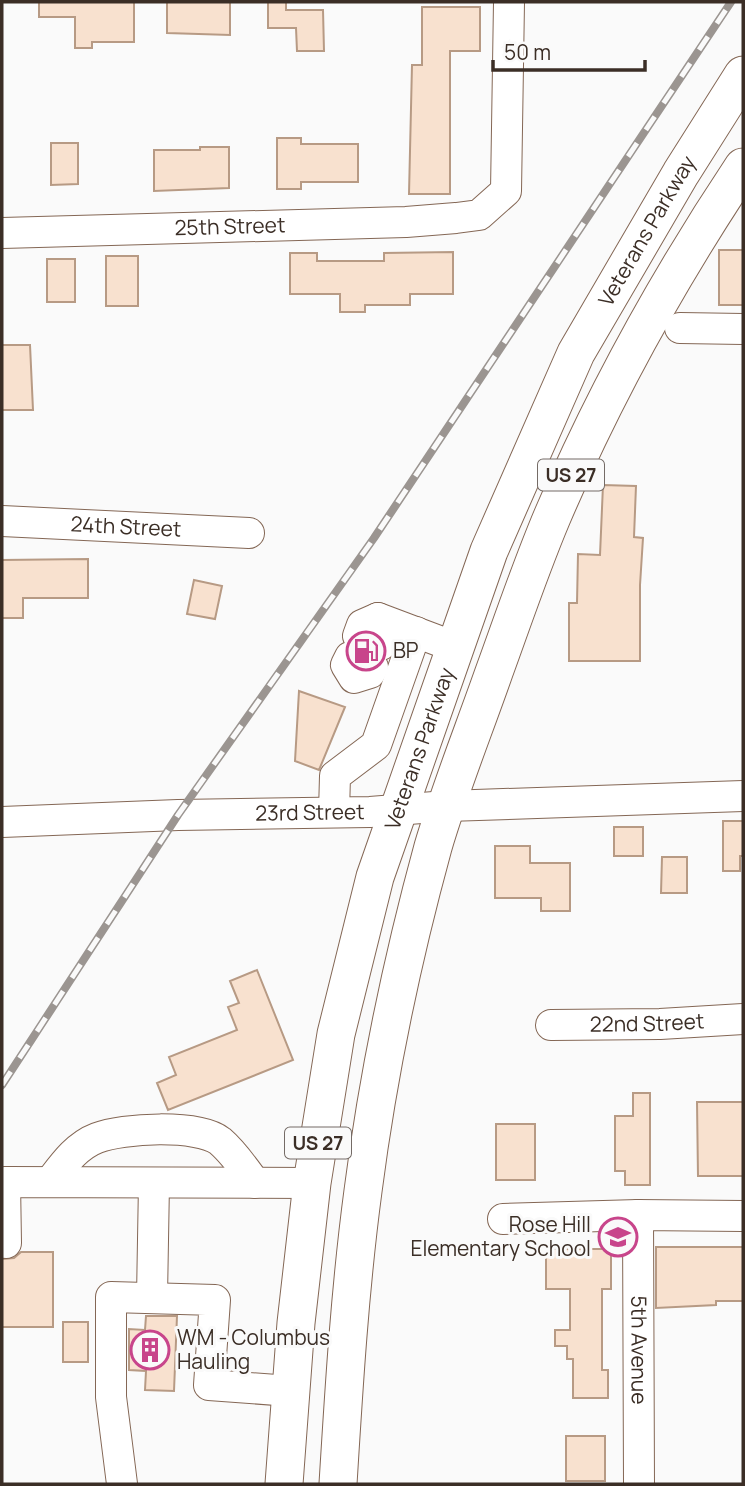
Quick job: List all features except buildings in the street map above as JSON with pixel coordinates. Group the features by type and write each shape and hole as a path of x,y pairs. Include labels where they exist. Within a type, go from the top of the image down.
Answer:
{"main road":[{"name":"Veterans Parkway","path":"284,1484 290,1391 312,1183 337,1034 375,877 489,551 576,353 681,173 743,75"},
{"name":"Veterans Parkway","path":"338,1484 346,1342 367,1165 404,961 434,846 551,519 602,408 680,266 743,167"}],"street":[{"name":"25th Street","path":"2,233 406,222 480,215 506,191 509,2"},
{"path":"680,328 743,329"},
{"name":"24th Street","path":"2,522 249,533"},
{"path":"334,812 335,776 376,745 416,632"},
{"path":"394,693 366,650 416,632 455,647"},
{"path":"376,745 418,756"},
{"name":"23rd Street","path":"2,822 743,796"},
{"name":"22nd Street","path":"551,1025 660,1024 743,1019"},
{"path":"50,1182 70,1156 95,1138 131,1130 164,1129 217,1139 233,1154 255,1183"},
{"path":"6,1242 5,1182 312,1183"},
{"path":"152,1297 154,1183"},
{"path":"503,1219 638,1215 743,1216"},
{"name":"5th Avenue","path":"638,1215 639,1484"},
{"path":"122,1484 111,1397 111,1297 215,1300 209,1396 290,1391"}],"railway":[{"path":"2,1085 178,815 374,538 731,2"}],"place":[{"name":"BP","path":"366,651"},
{"name":"Rose Hill Elementary School","path":"618,1237"},
{"name":"WM - Columbus Hauling","path":"150,1350"}]}
